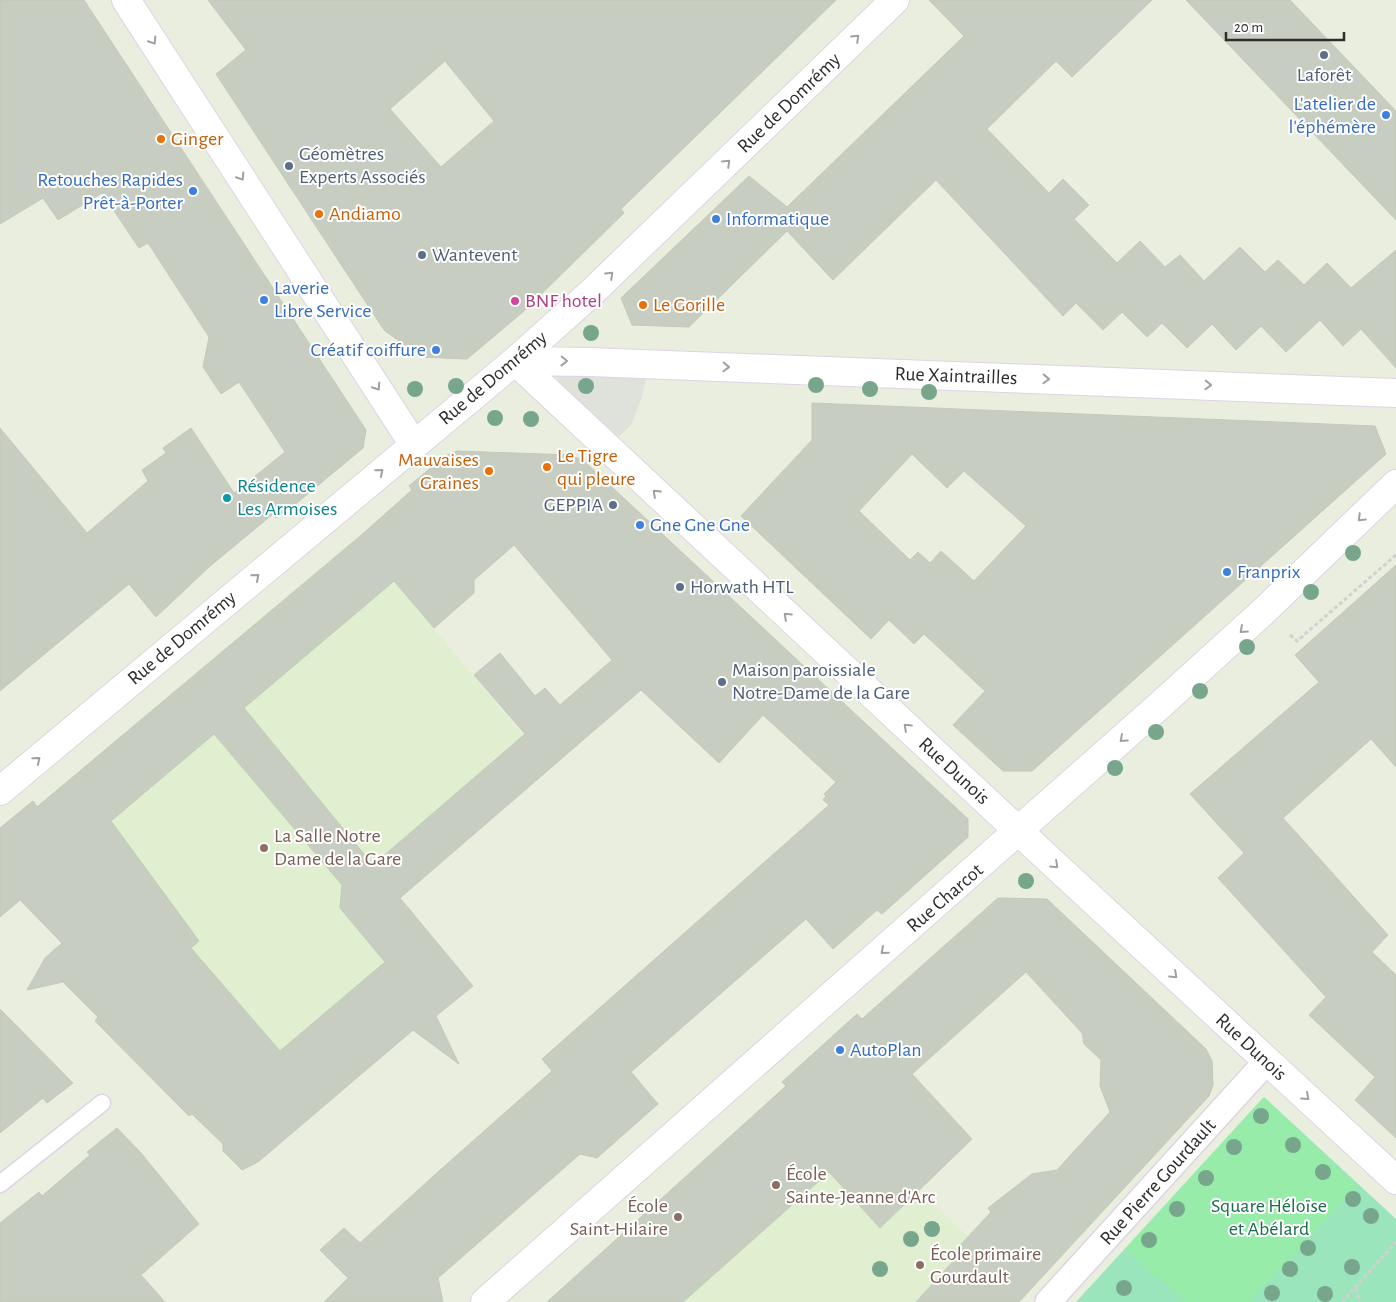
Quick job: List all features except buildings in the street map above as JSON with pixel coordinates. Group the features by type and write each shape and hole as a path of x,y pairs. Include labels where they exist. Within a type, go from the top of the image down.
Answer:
{"street":[{"path":"126,0 414,444"},
{"name":"Rue de Domrémy","path":"0,791 515,361 589,295 895,0"},
{"name":"Rue Xaintrailles","path":"515,361 590,362 1396,393"},
{"name":"Rue Dunois","path":"515,361 1019,832 1396,1180"},
{"name":"Rue Charcot","path":"485,1302 1019,832 1266,609 1396,484"},
{"name":"Rue Pierre Gourdault","path":"1048,1302 1267,1061"}],"lane":[{"path":"0,1184 102,1103"}],"path":[{"path":"1290,635 1296,641 1396,555"},
{"path":"1342,1302 1396,1242"},
{"path":"1356,1287 1359,1302"}],"shaded area":[{"path":"559,373 647,374 642,397 631,425 616,439 563,390 557,377"},
{"name":"La Salle Notre Dame de la Gare","path":"357,537 549,767 400,898 473,986 436,1016 438,1022 423,1038 413,1031 258,1162 236,1044 37,806"},
{"name":"École Sainte-Jeanne d'Arc","path":"786,1086 898,1211 919,1191 1027,1292 1019,1302 652,1302 605,1249"}],"green space":[{"name":"Square Héloïse et Abélard","path":"1264,1097 1396,1219 1396,1302 1076,1302"},
{"name":"Square Héloïse et Abélard","path":"1264,1097 1358,1186 1249,1302 1186,1302 1125,1249"}],"place":[{"name":"Laforêt","path":"1324,55"},
{"name":"L'atelier de l'éphémère","path":"1386,115"},
{"name":"Ginger","path":"161,139"},
{"name":"Géomètres Experts Associés","path":"289,166"},
{"name":"Retouches Rapides Prêt-à-Porter","path":"193,191"},
{"name":"Andiamo","path":"319,214"},
{"name":"Informatique","path":"716,219"},
{"name":"Wantevent","path":"422,255"},
{"name":"Laverie Libre Service","path":"264,300"},
{"name":"BNF hotel","path":"515,301"},
{"name":"Le Gorille","path":"643,305"},
{"name":"Créatif coiffure","path":"436,350"},
{"name":"Le Tigre qui pleure","path":"547,467"},
{"name":"Mauvaises Graines","path":"489,471"},
{"name":"Résidence Les Armoises","path":"227,498"},
{"name":"GEPPIA","path":"613,505"},
{"name":"Gne Gne Gne","path":"640,525"},
{"name":"Franprix","path":"1227,572"},
{"name":"Horwath HTL","path":"680,587"},
{"name":"Maison paroissiale Notre-Dame de la Gare","path":"722,682"},
{"name":"La Salle Notre Dame de la Gare","path":"264,848"},
{"name":"AutoPlan","path":"840,1050"},
{"name":"École Sainte-Jeanne d'Arc","path":"776,1185"},
{"name":"École Saint-Hilaire","path":"678,1217"},
{"name":"École primaire Gourdault","path":"920,1265"}]}
